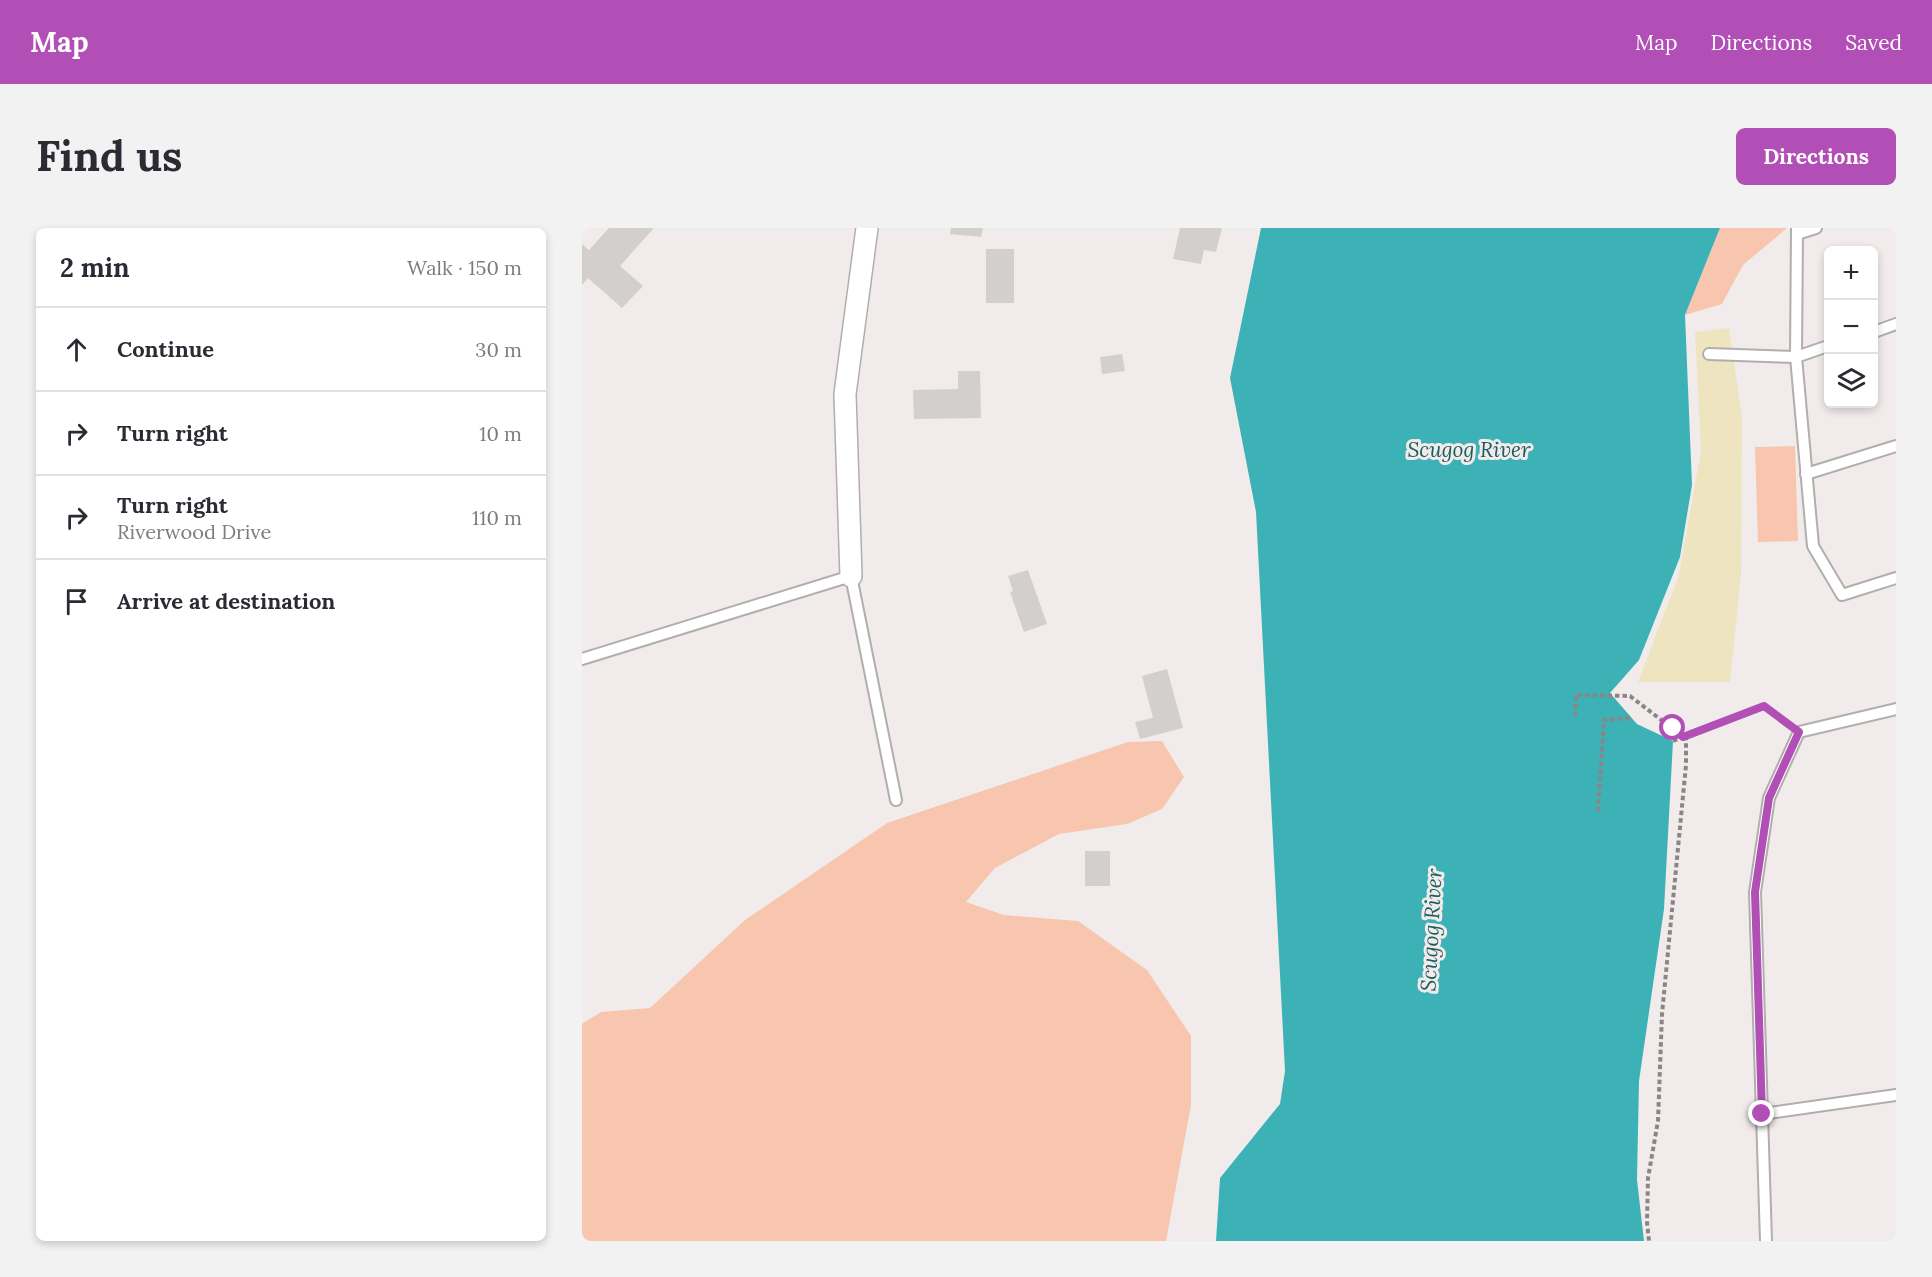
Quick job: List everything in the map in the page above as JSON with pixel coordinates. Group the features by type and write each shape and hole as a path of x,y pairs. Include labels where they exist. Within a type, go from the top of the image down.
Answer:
{"street":[{"path":"851,576 845,394 867,228"}],"lane":[{"path":"1816,228 1797,231 1796,357 1813,546 1842,595 1896,578"},
{"path":"1878,331 1896,324"},
{"path":"1709,354 1796,357 1824,347"},
{"path":"1806,474 1896,446"},
{"path":"582,659 851,576 896,800"},
{"path":"1766,1237 1755,892 1769,798 1799,732 1896,709"},
{"path":"1762,1114 1896,1095"}],"path":[{"path":"1575,716 1576,695 1630,696 1686,739 1686,765 1662,1014 1658,1121 1648,1178 1649,1241"},
{"path":"1673,741 1764,706 1799,732"},
{"path":"1598,811 1604,720 1631,718"}],"shaded area":[{"path":"1720,228 1787,228 1743,265 1722,304 1685,315"},
{"path":"1795,446 1798,541 1758,542 1755,447"},
{"path":"1162,741 1184,777 1162,809 1127,824 1059,834 995,868 966,902 1004,915 1078,921 1147,970 1191,1036 1191,1105 1166,1241 582,1241 582,1024 601,1012 650,1008 745,920 887,823 1128,742"}],"sand":[{"path":"1729,328 1742,417 1741,575 1730,682 1638,682 1679,575 1701,450 1695,332"}],"water":[{"name":"Scugog River","path":"1261,228 1720,228 1685,315 1692,485 1680,557 1639,660 1610,693 1637,724 1673,741 1664,909 1639,1081 1637,1180 1644,1241 1216,1241 1220,1178 1280,1104 1285,1071 1256,512 1230,378"}],"building":[{"path":"609,228 654,228 620,266 643,286 622,308 588,278 582,285 582,244 589,250"},
{"path":"951,228 983,228 981,237 950,234"},
{"path":"1180,228 1222,228 1216,252 1204,250 1201,264 1173,259"},
{"path":"986,249 1014,249 1014,303 986,303"},
{"path":"1122,354 1125,371 1102,374 1100,357"},
{"path":"958,371 980,371 981,418 914,419 913,390 958,389"},
{"path":"1028,570 1047,624 1024,632 1010,592 1013,591 1008,576"},
{"path":"1167,669 1183,728 1140,739 1135,722 1153,718 1142,676"},
{"path":"1085,851 1110,851 1110,886 1085,886"}],"route":[{"path":"1673,728 1683,737 1764,706 1799,732 1769,798 1755,892 1762,1114"}]}
